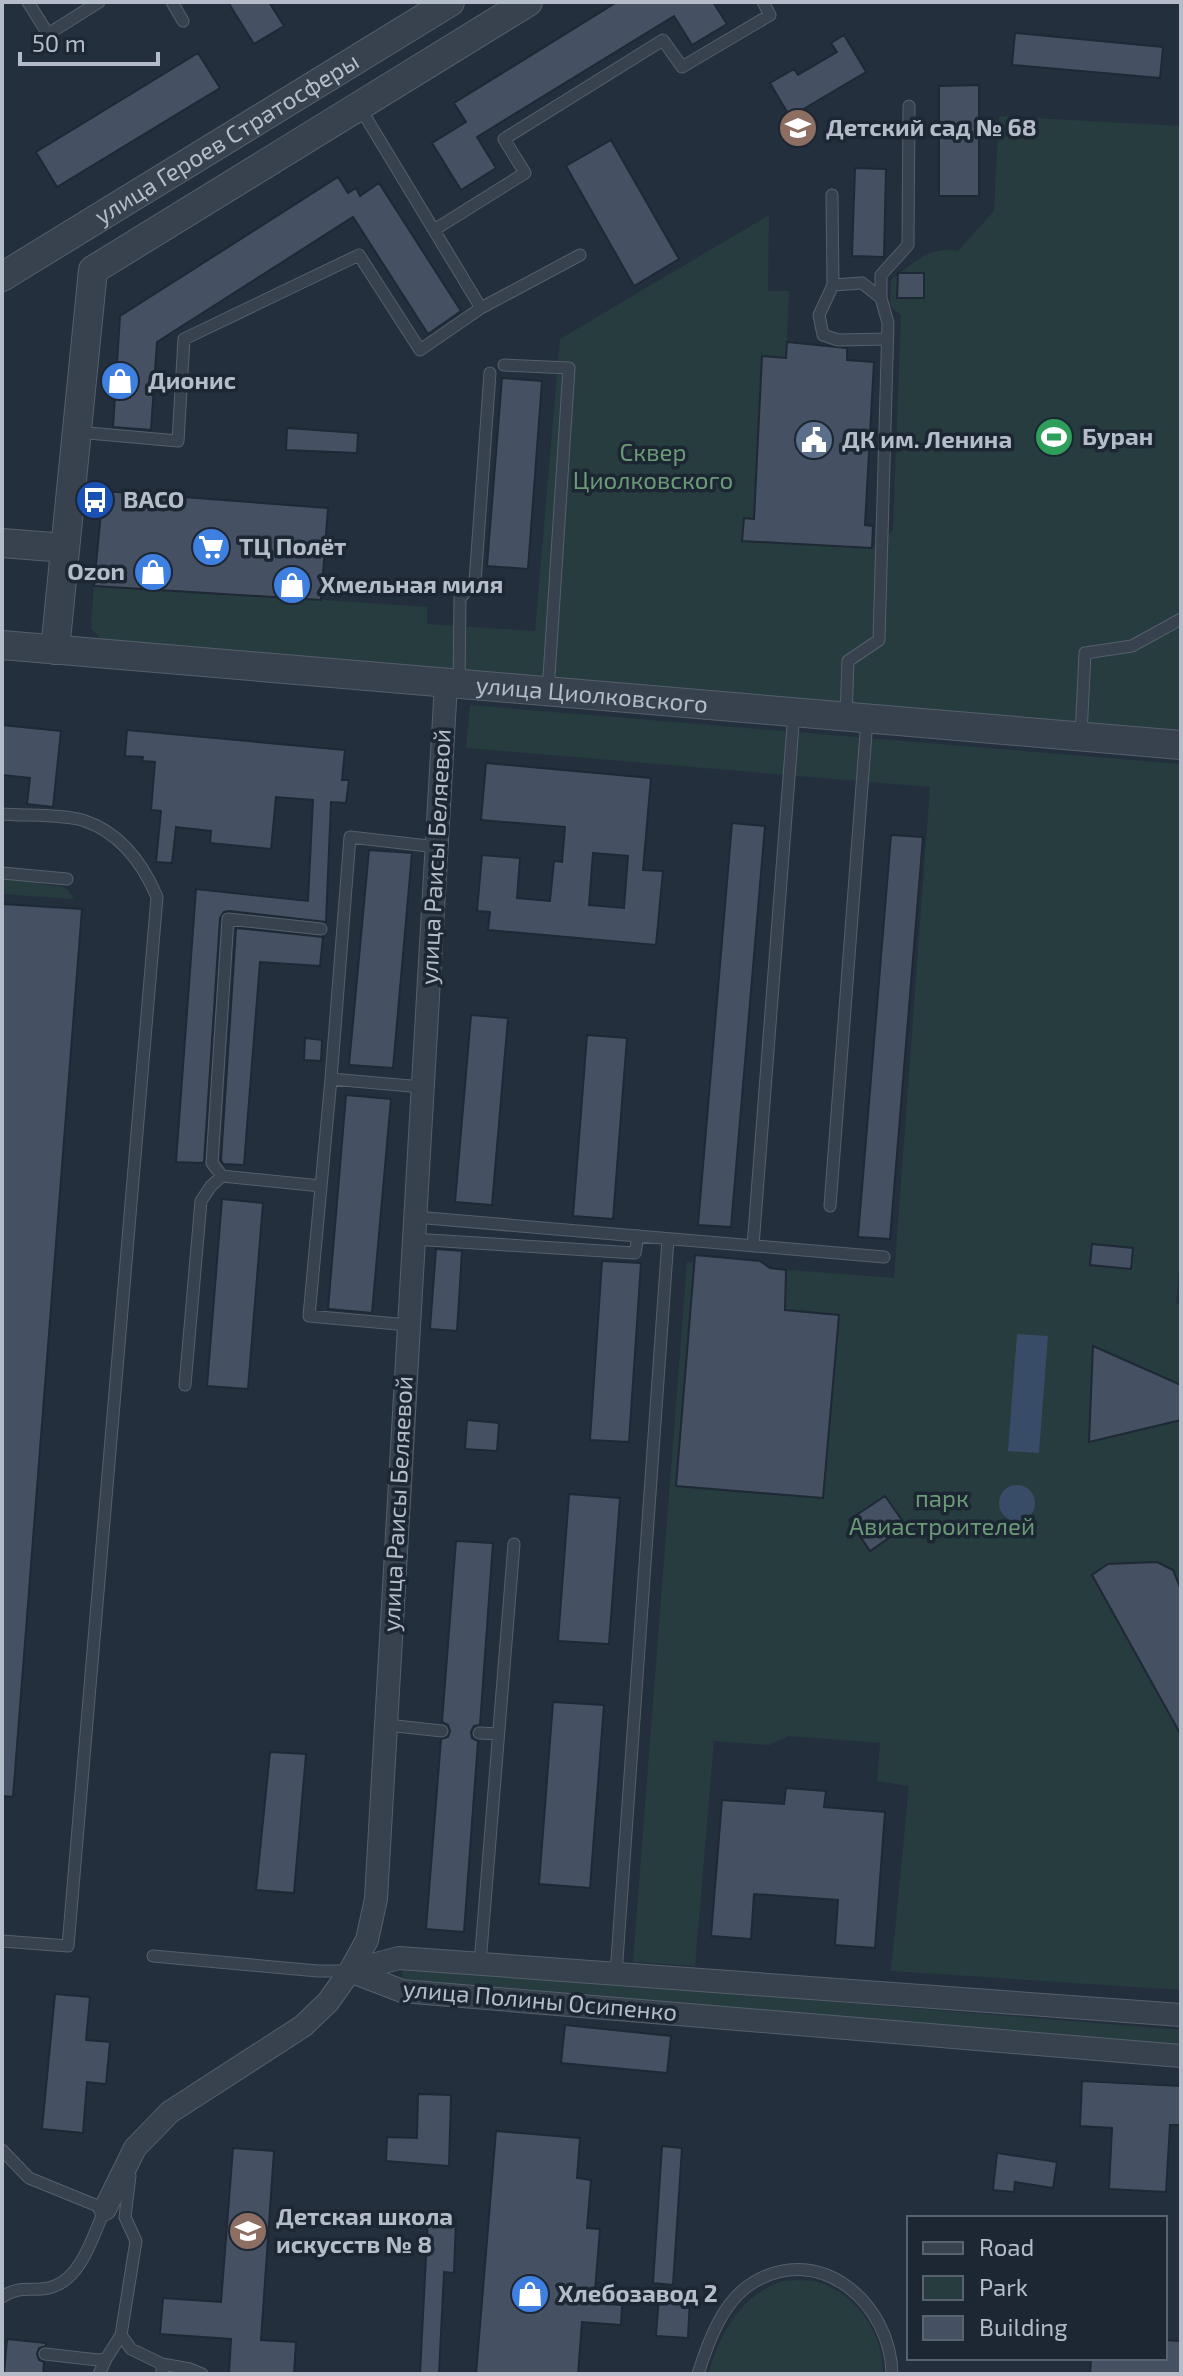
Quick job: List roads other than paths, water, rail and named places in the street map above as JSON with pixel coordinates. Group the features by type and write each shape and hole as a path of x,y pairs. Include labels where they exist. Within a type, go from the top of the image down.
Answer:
{"street":[{"name":"улица Героев Стратосферы","path":"2,277 450,2"},
{"name":"улица Героев Стратосферы","path":"76,432 93,270 528,2"},
{"path":"55,650 76,432"},
{"path":"2,543 65,548"},
{"name":"улица Циолковского","path":"2,645 1181,745"},
{"name":"улица Раисы Беляевой","path":"105,2209 135,2148 170,2112 303,2026 328,2002 367,1940 376,1899 413,1228 437,847 452,685"},
{"name":"улица Полины Осипенко","path":"350,1971 399,1958 1181,2015"},
{"name":"улица Полины Осипенко","path":"350,1971 402,1991 1181,2056"}],"lane":[{"path":"28,2 48,34 99,2"},
{"path":"172,2 183,21"},
{"path":"434,230 525,173 504,139 663,40 682,67 770,15 763,2"},
{"path":"359,106 481,308"},
{"path":"830,1206 856,717 848,661 879,640 888,323 881,298 881,275 908,245 909,106"},
{"path":"832,195 833,285 819,315 823,335 838,340 887,339"},
{"path":"76,432 178,441 184,339 359,255 420,350 481,308 580,255"},
{"path":"833,285 862,283 881,298"},
{"path":"504,365 569,368 548,693"},
{"path":"452,685 460,598 475,582 490,373"},
{"path":"1081,736 1085,653 1132,646 1181,619"},
{"path":"753,1246 794,712"},
{"path":"2,814 83,820 103,830 139,863 157,897 68,1946 2,1941"},
{"path":"408,1325 309,1316 350,837 437,847"},
{"path":"2,873 67,879"},
{"path":"321,929 228,919 212,1163 222,1176 321,1186"},
{"path":"331,1079 422,1087"},
{"path":"185,1385 201,1201 222,1176"},
{"path":"413,1228 638,1236 884,1257"},
{"path":"413,1228 635,1253 638,1236"},
{"path":"616,1975 668,1239"},
{"path":"480,1964 514,1544"},
{"path":"387,1725 442,1731"},
{"path":"479,1733 498,1734"},
{"path":"153,1956 318,1971 350,1971"},
{"path":"99,2374 121,2335 136,2241 125,2217 125,2197 135,2148"},
{"path":"2,2150 29,2178 105,2209 74,2273 52,2287 14,2289 2,2297"},
{"path":"698,2374 711,2337 738,2295 768,2275 799,2269 828,2275 856,2293 868,2306 885,2331 892,2374"},
{"path":"121,2335 131,2349 162,2369 190,2369 202,2374"},
{"path":"45,2354 106,2359"}],"water":[{"path":"1017,1334 1048,1336 1039,1453 1008,1451"},
{"path":"1017,1485 1029,1491 1035,1503 1029,1515 1017,1521 1005,1515 999,1503 1005,1491"}],"place":[{"name":"Детский сад № 68","path":"798,128"},
{"name":"Дионис","path":"120,381"},
{"name":"Буран","path":"1054,437"},
{"name":"ДК им. Ленина","path":"814,440"},
{"name":"ВАСО","path":"95,500"},
{"name":"ТЦ Полёт","path":"211,547"},
{"name":"Ozon","path":"153,572"},
{"name":"Хмельная миля","path":"292,585"},
{"name":"Детская школа искусств № 8","path":"248,2231"},
{"name":"Хлебозавод 2","path":"530,2294"}],"park label":[{"name":"Сквер Циолковского","path":"653,467"},
{"name":"парк Авиастроителей","path":"942,1513"}]}
